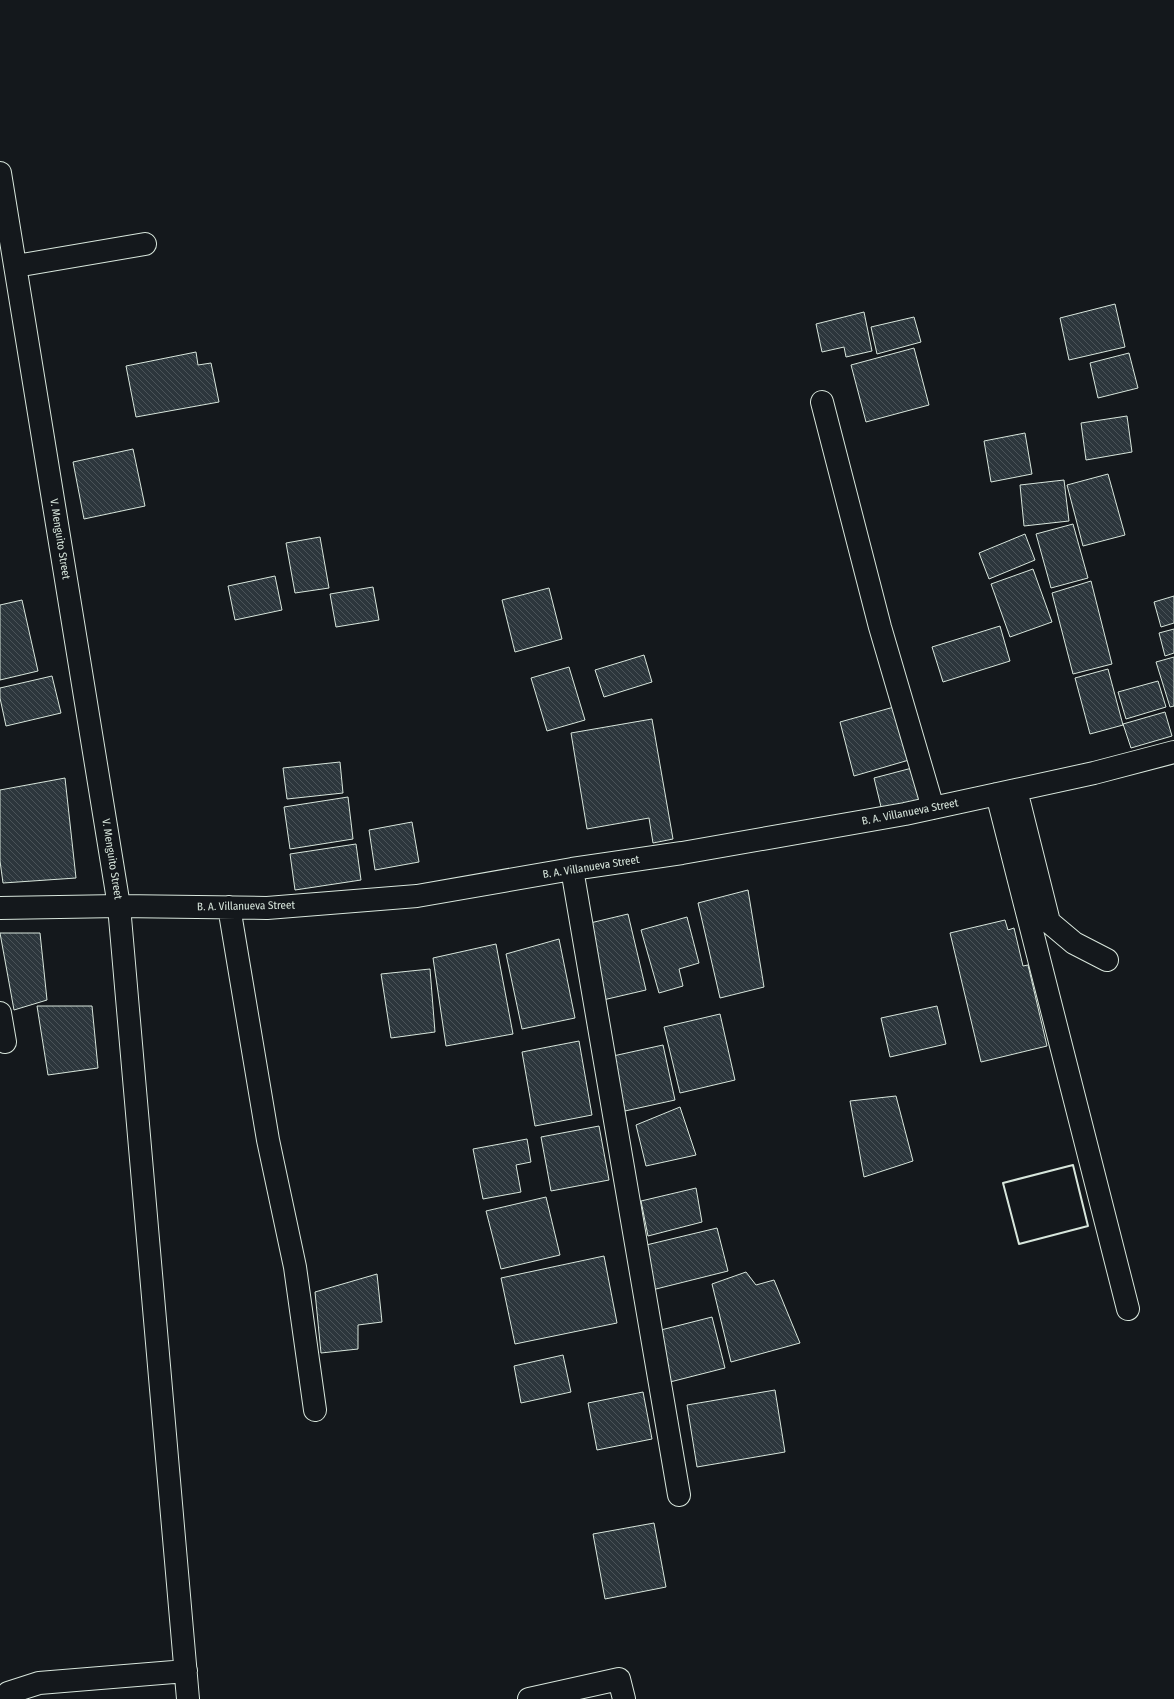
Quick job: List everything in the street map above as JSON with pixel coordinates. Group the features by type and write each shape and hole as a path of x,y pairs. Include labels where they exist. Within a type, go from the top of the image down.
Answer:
{"street":[{"name":"V. Menguito Street","path":"1,180 119,906 188,1699"},
{"path":"16,266 145,244"},
{"path":"822,402 880,628 933,808"},
{"name":"B. A. Villanueva Street","path":"0,908 119,906 267,908 418,896 572,869 682,853 933,808 1094,773 1174,752"},
{"path":"1006,792 1049,922 1074,943 1107,960"},
{"path":"1006,792 1128,1309"},
{"path":"572,869 679,1496"},
{"path":"229,907 268,1140 295,1267 315,1410"},
{"path":"0,1013 5,1042"},
{"path":"5,1699 8,1693 38,1683 186,1671"},
{"path":"529,1699 619,1679 624,1699"}],"building":[{"path":"1115,304 1125,347 1069,360 1060,318"},
{"path":"864,312 872,351 846,357 844,347 822,352 816,324"},
{"path":"914,317 921,342 877,354 871,327"},
{"path":"914,348 929,405 866,422 851,365"},
{"path":"196,352 198,365 211,363 219,402 136,417 126,366"},
{"path":"1129,353 1138,388 1098,398 1090,363"},
{"path":"1127,416 1132,452 1086,460 1081,423"},
{"path":"1025,433 1032,474 991,482 984,441"},
{"path":"133,449 145,506 84,519 73,462"},
{"path":"1108,474 1125,535 1083,546 1067,485"},
{"path":"1064,480 1069,521 1024,526 1020,485"},
{"path":"1073,524 1088,578 1051,588 1036,534"},
{"path":"1025,534 1035,560 989,579 979,553"},
{"path":"320,537 329,588 295,593 286,543"},
{"path":"1033,569 1052,622 1010,637 991,584"},
{"path":"275,576 282,610 235,620 228,586"},
{"path":"1091,581 1112,664 1073,674 1052,593"},
{"path":"373,587 379,620 336,627 330,594"},
{"path":"549,588 562,639 515,652 502,600"},
{"path":"1174,596 1174,623 1161,627 1154,602"},
{"path":"22,600 38,671 0,680 0,605"},
{"path":"1000,626 1010,661 943,682 932,647"},
{"path":"1174,629 1174,653 1165,656 1159,633"},
{"path":"644,655 652,682 604,697 595,670"},
{"path":"1174,657 1174,706 1170,707 1156,662"},
{"path":"569,667 585,720 547,731 531,678"},
{"path":"1108,669 1123,725 1090,734 1075,678"},
{"path":"52,676 61,713 6,726 0,698 0,688"},
{"path":"1158,681 1166,707 1126,719 1118,692"},
{"path":"894,707 909,760 854,776 840,722"},
{"path":"1165,712 1172,736 1131,748 1123,724"},
{"path":"652,719 673,839 653,843 649,818 587,829 571,733"},
{"path":"340,762 343,793 287,799 283,768"},
{"path":"912,768 922,805 883,815 874,778"},
{"path":"65,778 76,878 3,883 0,861 0,790"},
{"path":"348,797 353,839 290,849 284,807"},
{"path":"412,822 419,862 375,870 369,830"},
{"path":"356,844 361,880 295,890 290,854"},
{"path":"748,890 764,987 720,998 698,903"},
{"path":"628,914 646,990 603,1000 586,924"},
{"path":"687,917 699,963 679,969 683,986 659,993 641,930"},
{"path":"1005,920 1008,930 1014,928 1023,966 1028,965 1047,1046 981,1062 950,933"},
{"path":"0,933 40,933 47,1000 14,1010"},
{"path":"559,939 575,1018 522,1029 506,954"},
{"path":"496,944 513,1034 446,1046 433,958"},
{"path":"430,969 435,1032 391,1038 381,974"},
{"path":"37,1006 92,1006 98,1068 48,1075"},
{"path":"937,1006 946,1044 890,1057 881,1018"},
{"path":"720,1014 735,1080 680,1093 664,1027"},
{"path":"579,1041 592,1115 535,1126 522,1052"},
{"path":"663,1045 675,1100 625,1111 613,1056"},
{"path":"896,1096 913,1161 864,1177 850,1101"},
{"path":"680,1107 696,1155 646,1166 636,1125"},
{"path":"599,1126 609,1180 551,1191 541,1137"},
{"path":"527,1139 531,1162 516,1165 521,1192 483,1199 473,1149"},
{"path":"696,1188 702,1222 648,1236 641,1201"},
{"path":"546,1197 560,1255 501,1269 486,1211"},
{"path":"717,1228 728,1271 652,1290 642,1246"},
{"path":"604,1256 617,1323 515,1344 501,1278"},
{"path":"746,1272 756,1285 774,1280 800,1343 731,1362 712,1284"},
{"path":"377,1274 382,1322 358,1325 358,1349 321,1353 315,1292"},
{"path":"712,1317 725,1368 670,1382 657,1331"},
{"path":"563,1355 571,1392 521,1403 514,1366"},
{"path":"775,1390 785,1452 697,1467 687,1405"},
{"path":"643,1392 652,1439 597,1450 588,1403"},
{"path":"654,1523 666,1587 605,1599 593,1534"}],"wall":[{"path":"1073,1165 1088,1226 1019,1244 1003,1183 1073,1165"}]}
